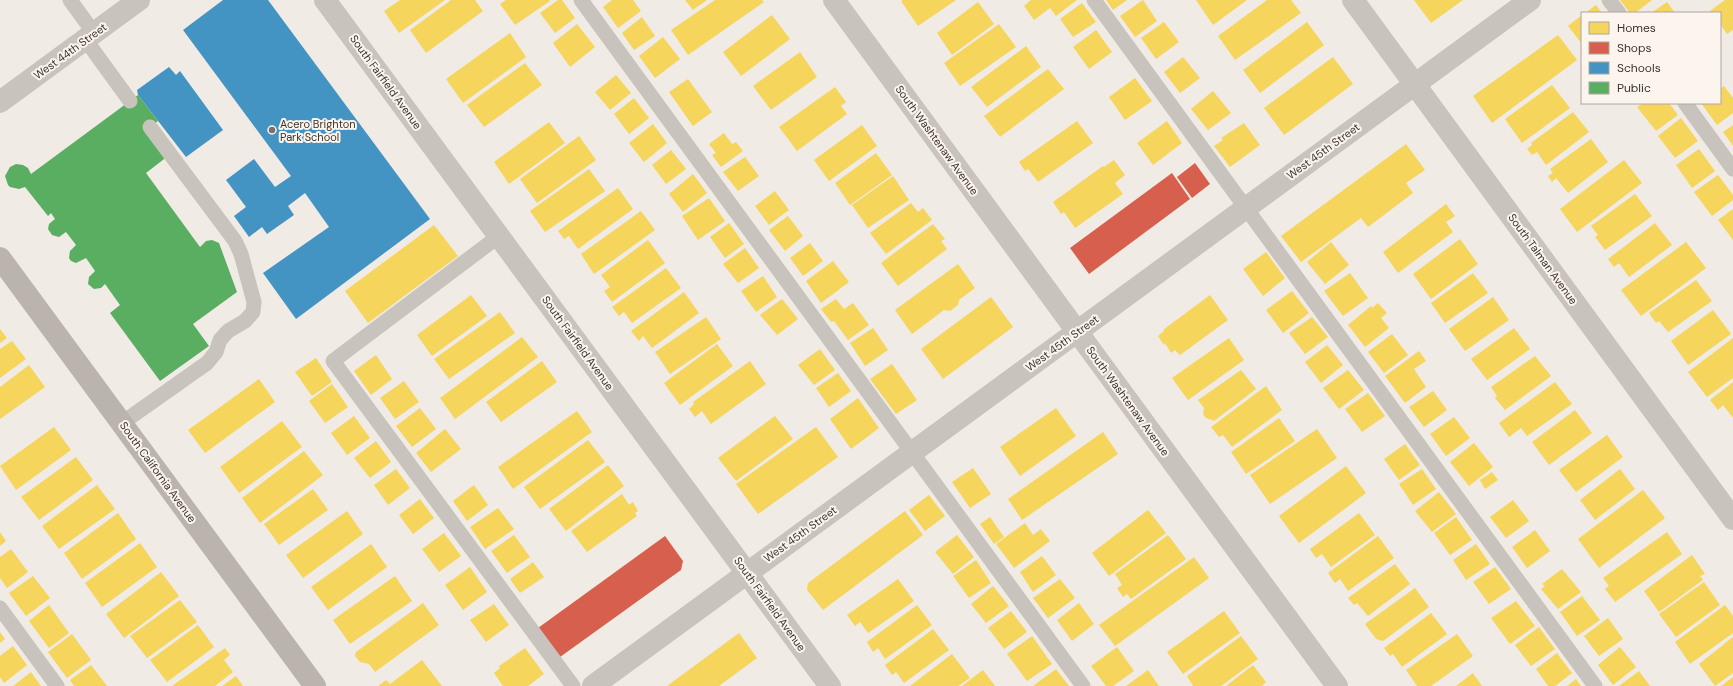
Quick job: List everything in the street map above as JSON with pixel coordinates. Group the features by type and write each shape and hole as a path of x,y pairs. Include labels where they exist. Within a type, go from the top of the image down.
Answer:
{"main road":[{"name":"South California Avenue","path":"0,258 315,686"}],"street":[{"name":"West 44th Street","path":"0,102 139,0"},
{"name":"South Fairfield Avenue","path":"325,0 830,686"},
{"name":"South Washtenaw Avenue","path":"834,0 1337,686"},
{"name":"South Talman Avenue","path":"1353,0 1733,519"},
{"name":"West 45th Street","path":"593,686 1530,0"}],"lane":[{"path":"70,0 130,101"},
{"path":"581,0 1083,686"},
{"path":"1094,0 1595,686"},
{"path":"1609,0 1618,12"},
{"path":"1686,104 1733,169"},
{"path":"122,423 207,363 216,352 220,340 228,331 245,321 253,312 254,302 241,254 235,241 150,127"},
{"path":"499,236 333,361 572,686"},
{"path":"0,608 57,686"}],"building: Homes":[{"path":"400,0 445,0 399,33 384,11"},
{"path":"451,0 475,0 483,11 426,53 410,30"},
{"path":"506,0 550,1 515,25 500,4"},
{"path":"558,0 562,0 575,18 555,33 540,13"},
{"path":"612,0 633,0 641,11 618,28 603,7"},
{"path":"685,0 707,0 693,10"},
{"path":"715,0 762,0 764,2 688,55 671,30"},
{"path":"956,0 918,26 901,1"},
{"path":"1031,0 1077,0 1056,16 1050,8 1034,20 1024,6"},
{"path":"1106,0 1127,0 1113,10"},
{"path":"1143,0 1157,21 1135,37 1120,16"},
{"path":"1196,0 1247,0 1213,25"},
{"path":"1267,0 1291,0 1301,13 1235,60 1218,36"},
{"path":"1414,0 1463,0 1431,23"},
{"path":"1620,0 1652,0 1636,12 1629,12"},
{"path":"1725,0 1733,0 1733,30 1727,34 1721,25 1721,12 1710,11"},
{"path":"978,2 994,24 952,55 937,33"},
{"path":"1667,2 1674,12 1652,12"},
{"path":"1082,3 1096,22 1073,37 1060,19"},
{"path":"1596,5 1601,12 1586,12"},
{"path":"772,15 790,39 741,76 723,52"},
{"path":"1581,16 1581,43 1568,26"},
{"path":"642,17 655,36 634,50 622,33"},
{"path":"1164,22 1179,42 1156,59 1141,38"},
{"path":"1307,22 1324,45 1260,93 1243,70"},
{"path":"577,24 595,47 570,67 553,43"},
{"path":"999,24 1016,47 960,86 944,63"},
{"path":"1096,30 1112,52 1089,69 1073,47"},
{"path":"510,33 526,57 463,103 446,79"},
{"path":"1558,35 1577,60 1492,123 1473,96"},
{"path":"663,37 680,59 655,78 639,56"},
{"path":"1026,46 1041,67 987,107 971,87"},
{"path":"800,52 817,77 771,110 753,86"},
{"path":"1183,57 1200,78 1180,93 1164,72"},
{"path":"1333,57 1353,84 1284,135 1264,108"},
{"path":"525,63 542,85 484,127 467,105"},
{"path":"1048,69 1064,89 1000,137 984,116"},
{"path":"616,75 631,93 610,110 595,92"},
{"path":"1135,78 1152,101 1125,120 1109,97"},
{"path":"688,79 712,112 693,126 669,92"},
{"path":"1552,85 1570,108 1522,143 1505,119"},
{"path":"1724,86 1733,98 1733,113 1717,125 1702,104 1721,104 1721,88"},
{"path":"835,87 846,102 841,106 847,114 797,151 779,127"},
{"path":"1213,91 1231,113 1208,130 1191,109"},
{"path":"634,98 649,118 629,134 614,114"},
{"path":"1642,104 1670,104 1678,115 1656,131 1637,107"},
{"path":"1573,112 1589,132 1546,165 1537,152 1532,155 1527,149 1532,145 1531,143"},
{"path":"1681,118 1698,141 1675,158 1658,136"},
{"path":"1077,121 1093,143 1038,182 1028,169 1025,171 1019,162"},
{"path":"1167,121 1182,143 1153,165 1137,143"},
{"path":"549,122 565,143 509,184 494,162"},
{"path":"1244,123 1260,145 1230,167 1214,146 1223,140 1221,138"},
{"path":"653,124 667,143 644,162 629,143"},
{"path":"862,125 877,146 829,181 814,160"},
{"path":"1733,125 1733,146 1723,132"},
{"path":"724,133 732,144 736,142 743,151 721,167 712,155 716,153 709,144"},
{"path":"579,136 596,160 537,203 520,179"},
{"path":"1591,139 1608,162 1568,193 1556,178 1552,182 1548,176 1553,173 1550,169"},
{"path":"1406,144 1425,170 1406,183 1413,193 1368,227 1361,218 1301,262 1281,236"},
{"path":"1699,149 1715,171 1692,188 1676,165"},
{"path":"671,150 686,169 666,184 652,165"},
{"path":"876,153 892,175 850,205 835,183"},
{"path":"745,157 759,176 738,191 723,172"},
{"path":"1114,160 1125,175 1115,183 1123,194 1075,228 1064,212 1061,214 1053,202 1103,166 1104,167"},
{"path":"1624,160 1642,183 1577,232 1560,209"},
{"path":"589,169 605,191 545,232 530,211"},
{"path":"693,174 707,193 683,212 669,194"},
{"path":"1718,175 1733,195 1733,200 1712,216 1694,192"},
{"path":"893,176 909,200 868,228 852,205"},
{"path":"618,188 633,209 578,249 569,236 564,239 558,231"},
{"path":"775,191 789,210 769,225 755,206"},
{"path":"1635,194 1652,216 1605,250 1595,237 1598,235 1591,226"},
{"path":"709,198 725,221 698,240 682,216"},
{"path":"911,203 918,212 923,208 932,220 886,254 870,233"},
{"path":"1446,204 1455,216 1446,222 1453,232 1398,273 1383,252"},
{"path":"1733,209 1733,240 1718,220"},
{"path":"641,211 655,230 594,274 581,254"},
{"path":"788,216 803,236 785,251 769,230"},
{"path":"729,223 744,244 725,258 710,237"},
{"path":"1655,223 1672,245 1629,277 1619,263 1614,267 1608,259"},
{"path":"933,224 945,239 941,241 947,249 898,286 881,263"},
{"path":"434,225 458,256 368,323 345,291"},
{"path":"1460,239 1478,264 1431,299 1413,274"},
{"path":"648,240 665,263 612,302 604,291 610,287 601,275"},
{"path":"1331,242 1349,265 1325,284 1307,262"},
{"path":"1686,242 1706,268 1641,316 1621,290"},
{"path":"810,243 823,261 803,276 790,258"},
{"path":"745,248 759,268 738,283 723,264"},
{"path":"1266,252 1285,278 1263,296 1243,269"},
{"path":"833,261 849,282 821,303 806,281"},
{"path":"958,264 975,288 959,300 958,305 950,311 944,310 912,334 895,310"},
{"path":"666,268 681,288 632,323 624,312 619,316 612,307"},
{"path":"1350,273 1368,298 1343,316 1324,291"},
{"path":"1473,273 1488,293 1445,323 1431,303"},
{"path":"763,276 777,297 756,312 741,291"},
{"path":"1696,280 1712,301 1668,332 1659,321 1656,323 1649,313"},
{"path":"1292,291 1309,313 1283,333 1266,310"},
{"path":"684,292 699,313 652,348 643,336 639,341 631,331"},
{"path":"471,295 487,316 432,356 417,335"},
{"path":"1210,295 1228,320 1180,355 1175,350 1171,353 1165,343 1164,345 1158,336 1164,331 1163,330"},
{"path":"991,297 1013,327 943,379 921,349"},
{"path":"1493,297 1509,320 1465,351 1449,329"},
{"path":"782,299 798,319 777,335 760,315"},
{"path":"836,299 844,309 853,303 869,325 848,340 834,321 831,322 821,309"},
{"path":"1378,303 1387,313 1381,318 1389,328 1365,347 1348,325 1371,306 1372,308"},
{"path":"1713,310 1731,334 1688,365 1671,341"},
{"path":"500,312 515,333 449,379 434,359"},
{"path":"706,317 721,339 670,374 655,352"},
{"path":"1312,317 1328,337 1305,354 1289,333"},
{"path":"873,328 888,350 865,366 850,343"},
{"path":"1514,328 1530,349 1487,380 1471,359"},
{"path":"0,329 7,338 0,343"},
{"path":"1392,334 1408,355 1384,373 1368,352"},
{"path":"522,337 538,357 455,419 440,398"},
{"path":"1229,338 1244,360 1188,400 1172,378"},
{"path":"1733,338 1733,378 1707,397 1688,372"},
{"path":"12,341 26,359 0,378 0,349"},
{"path":"717,344 733,366 680,405 664,383"},
{"path":"1327,345 1343,365 1321,383 1305,362"},
{"path":"820,349 835,370 814,385 798,365"},
{"path":"1419,351 1426,361 1414,369 1426,387 1405,403 1385,376"},
{"path":"376,355 392,379 371,395 354,371"},
{"path":"1535,356 1551,376 1505,410 1495,398 1497,396 1491,387"},
{"path":"316,358 332,382 312,396 295,372"},
{"path":"542,361 557,382 501,422 486,402"},
{"path":"750,361 766,384 711,424 702,411 695,417 689,409 694,404 693,402"},
{"path":"892,364 917,400 896,414 870,379"},
{"path":"29,365 45,387 0,419 0,387"},
{"path":"1241,370 1256,389 1214,421 1206,418 1203,414 1204,408 1198,400"},
{"path":"1348,370 1364,390 1339,409 1323,388"},
{"path":"838,373 851,391 829,407 816,388"},
{"path":"259,379 275,402 205,453 188,430"},
{"path":"404,381 419,402 395,419 380,398"},
{"path":"1555,382 1572,404 1527,436 1521,428 1509,437 1499,423"},
{"path":"1733,382 1733,418 1723,405 1718,410 1710,400"},
{"path":"332,384 348,407 325,423 309,401"},
{"path":"1266,386 1282,410 1232,447 1223,435 1219,437 1211,427"},
{"path":"1433,391 1447,410 1424,427 1409,407"},
{"path":"1368,393 1385,416 1362,432 1345,409"},
{"path":"858,398 879,428 851,449 830,419"},
{"path":"420,408 436,429 412,447 396,426"},
{"path":"1056,408 1076,436 1020,476 1000,447"},
{"path":"1575,410 1592,433 1549,465 1532,442"},
{"path":"577,411 592,432 513,489 498,467"},
{"path":"354,416 370,438 347,455 331,433"},
{"path":"775,416 793,439 736,481 718,458"},
{"path":"1454,417 1470,438 1446,456 1430,434"},
{"path":"1279,418 1295,441 1246,474 1231,452"},
{"path":"282,421 302,447 239,493 220,467"},
{"path":"54,427 71,450 16,490 0,466"},
{"path":"816,427 838,457 758,514 736,484"},
{"path":"445,429 461,449 431,472 416,453"},
{"path":"1317,429 1337,458 1270,504 1250,475"},
{"path":"1103,432 1118,454 1022,520 1008,499"},
{"path":"1607,435 1623,457 1576,492 1559,470"},
{"path":"588,440 605,462 540,509 524,487"},
{"path":"376,441 391,462 370,478 354,458"},
{"path":"1474,443 1493,467 1469,486 1450,462"},
{"path":"1405,444 1420,465 1399,480 1384,459"},
{"path":"304,451 323,475 260,523 242,498"},
{"path":"76,457 93,480 39,520 21,497"},
{"path":"608,465 624,486 566,531 549,509"},
{"path":"1346,466 1366,493 1299,543 1279,516"},
{"path":"973,468 991,494 970,508 952,482"},
{"path":"396,469 410,488 388,505 374,485"},
{"path":"1422,469 1436,489 1413,505 1399,484"},
{"path":"1620,469 1635,489 1595,520 1580,500"},
{"path":"1492,472 1498,480 1485,489 1480,480"},
{"path":"97,485 115,509 59,549 42,526"},
{"path":"474,485 488,505 467,521 453,501"},
{"path":"313,489 328,510 279,545 264,524"},
{"path":"1643,490 1665,518 1599,568 1578,539"},
{"path":"1439,492 1456,514 1432,532 1415,511"},
{"path":"622,494 629,505 633,502 638,511 635,513 637,516 587,552 571,531"},
{"path":"929,495 945,516 925,531 909,510"},
{"path":"420,499 434,518 413,534 399,515"},
{"path":"1513,500 1529,521 1506,538 1490,517"},
{"path":"498,508 514,529 485,549 470,527"},
{"path":"1148,510 1166,533 1109,576 1092,553"},
{"path":"347,511 363,534 303,578 286,555"},
{"path":"905,511 923,535 823,610 807,590 808,583"},
{"path":"118,513 136,539 82,579 64,553"},
{"path":"1359,513 1375,535 1331,567 1322,554 1316,558 1310,549"},
{"path":"990,517 1004,537 994,544 980,524"},
{"path":"1456,517 1472,540 1450,555 1434,533"},
{"path":"1025,523 1033,535 1041,529 1050,541 1014,568 996,544"},
{"path":"1535,530 1550,551 1527,568 1512,547"},
{"path":"0,532 6,541 0,546"},
{"path":"1667,532 1682,554 1615,602 1605,589 1609,586 1603,578"},
{"path":"444,533 461,556 439,572 422,549"},
{"path":"514,535 530,557 507,573 491,551"},
{"path":"957,535 974,557 953,574 935,552"},
{"path":"1168,535 1186,559 1131,599 1127,594 1123,597 1117,588 1122,585 1115,574"},
{"path":"1378,536 1394,558 1348,591 1340,579 1335,583 1328,573"},
{"path":"140,543 157,567 102,607 85,583"},
{"path":"371,544 387,567 328,610 311,587"},
{"path":"1476,544 1490,564 1466,580 1453,560"},
{"path":"11,549 28,572 7,588 0,578 0,557"},
{"path":"1692,555 1705,574 1700,576 1703,580 1659,612 1644,591"},
{"path":"1042,556 1056,575 1033,592 1020,572"},
{"path":"1194,557 1209,578 1115,646 1099,625"},
{"path":"976,560 991,583 969,598 953,576"},
{"path":"533,562 544,577 520,593 510,579"},
{"path":"1395,564 1410,584 1368,616 1357,603 1354,605 1348,598"},
{"path":"470,567 487,592 463,610 445,585"},
{"path":"1495,567 1511,589 1489,604 1473,582"},
{"path":"1562,569 1581,592 1558,609 1541,589 1545,586 1542,584"},
{"path":"161,572 179,596 124,638 106,614"},
{"path":"33,576 50,598 26,616 9,593"},
{"path":"395,576 412,601 350,644 333,620"},
{"path":"898,579 914,601 868,633 860,622 855,626 847,615"},
{"path":"1060,579 1075,598 1048,618 1033,598"},
{"path":"1704,582 1720,605 1676,637 1659,614"},
{"path":"993,586 1009,606 986,623 971,604"},
{"path":"1415,588 1429,607 1383,641 1376,639 1365,624"},
{"path":"1582,596 1600,620 1577,636 1560,612"},
{"path":"180,600 197,622 147,658 130,636"},
{"path":"1516,601 1535,626 1510,644 1491,618"},
{"path":"423,603 439,625 375,672 369,664 360,662 355,656 356,652"},
{"path":"1079,603 1094,624 1072,641 1057,620"},
{"path":"494,604 509,625 486,642 470,620"},
{"path":"49,605 69,633 49,648 29,621"},
{"path":"917,605 932,625 885,659 878,648 873,652 867,642"},
{"path":"1725,605 1733,616 1733,633 1690,664 1675,642"},
{"path":"1011,611 1027,632 1004,649 988,628"},
{"path":"1224,611 1240,633 1183,674 1167,652"},
{"path":"1431,613 1447,634 1402,667 1393,654 1390,656 1384,648"},
{"path":"1608,618 1623,639 1599,656 1584,636"},
{"path":"198,625 214,647 167,682 150,660"},
{"path":"1539,627 1555,649 1531,666 1515,645"},
{"path":"933,629 949,650 904,683 896,672 892,675 885,665"},
{"path":"0,632 5,639 0,643"},
{"path":"739,633 757,658 719,686 667,686"},
{"path":"72,634 91,660 67,678 48,652"},
{"path":"1457,634 1473,656 1431,686 1417,686 1406,670"},
{"path":"1032,636 1052,664 1027,681 1007,654"},
{"path":"1241,636 1258,659 1221,686 1193,686 1187,676"},
{"path":"1733,637 1733,673 1715,686 1699,664"},
{"path":"13,646 27,665 4,683 0,677 0,656"},
{"path":"1117,647 1134,671 1113,686 1106,686 1091,666"},
{"path":"1620,647 1636,667 1613,685 1598,665"},
{"path":"225,648 230,655 224,660 233,672 215,686 172,686"},
{"path":"525,648 544,674 528,686 503,686 494,673 500,668 499,666"},
{"path":"1557,653 1572,673 1555,686 1548,686 1536,669"},
{"path":"952,654 970,678 958,686 910,686"},
{"path":"422,660 442,686 378,686 386,680 390,684"},
{"path":"91,665 107,686 74,686 70,680"},
{"path":"1253,665 1266,682 1262,686 1226,686"},
{"path":"1056,669 1069,686 1033,686"},
{"path":"983,670 995,686 962,686"},
{"path":"1148,670 1159,686 1126,686"},
{"path":"1639,671 1650,686 1619,686"},
{"path":"31,672 41,686 13,686"},
{"path":"1473,673 1482,686 1456,686"},
{"path":"236,676 243,686 222,686"},
{"path":"1733,677 1733,686 1721,686"},
{"path":"1576,679 1581,686 1567,686"}],"building: Shops":[{"path":"1195,163 1210,184 1192,198 1177,177"},
{"path":"1172,173 1190,199 1089,274 1070,248"},
{"path":"665,536 683,561 681,570 560,657 538,628"}],"building: Schools":[{"path":"223,0 268,0 430,219 296,319 263,273 329,227 305,193 288,206 294,215 267,234 262,227 249,237 234,216 246,207 226,180 254,159 275,187 291,176 183,30"},
{"path":"169,67 176,75 180,71 223,130 186,157 138,95 137,90"}],"building: Public":[{"path":"138,95 158,121 150,127 168,156 146,173 200,247 206,241 212,240 219,243 237,292 193,324 209,346 160,381 110,313 120,305 105,284 101,288 94,289 88,284 89,277 95,271 86,258 76,263 71,261 69,258 70,251 76,245 66,232 59,237 52,235 48,229 49,224 55,219 51,213 48,216 25,187 19,189 10,187 5,176 10,167 16,164 23,165 28,168 31,174"}],"place":[{"name":"Acero Brighton Park School","path":"272,130"}]}
